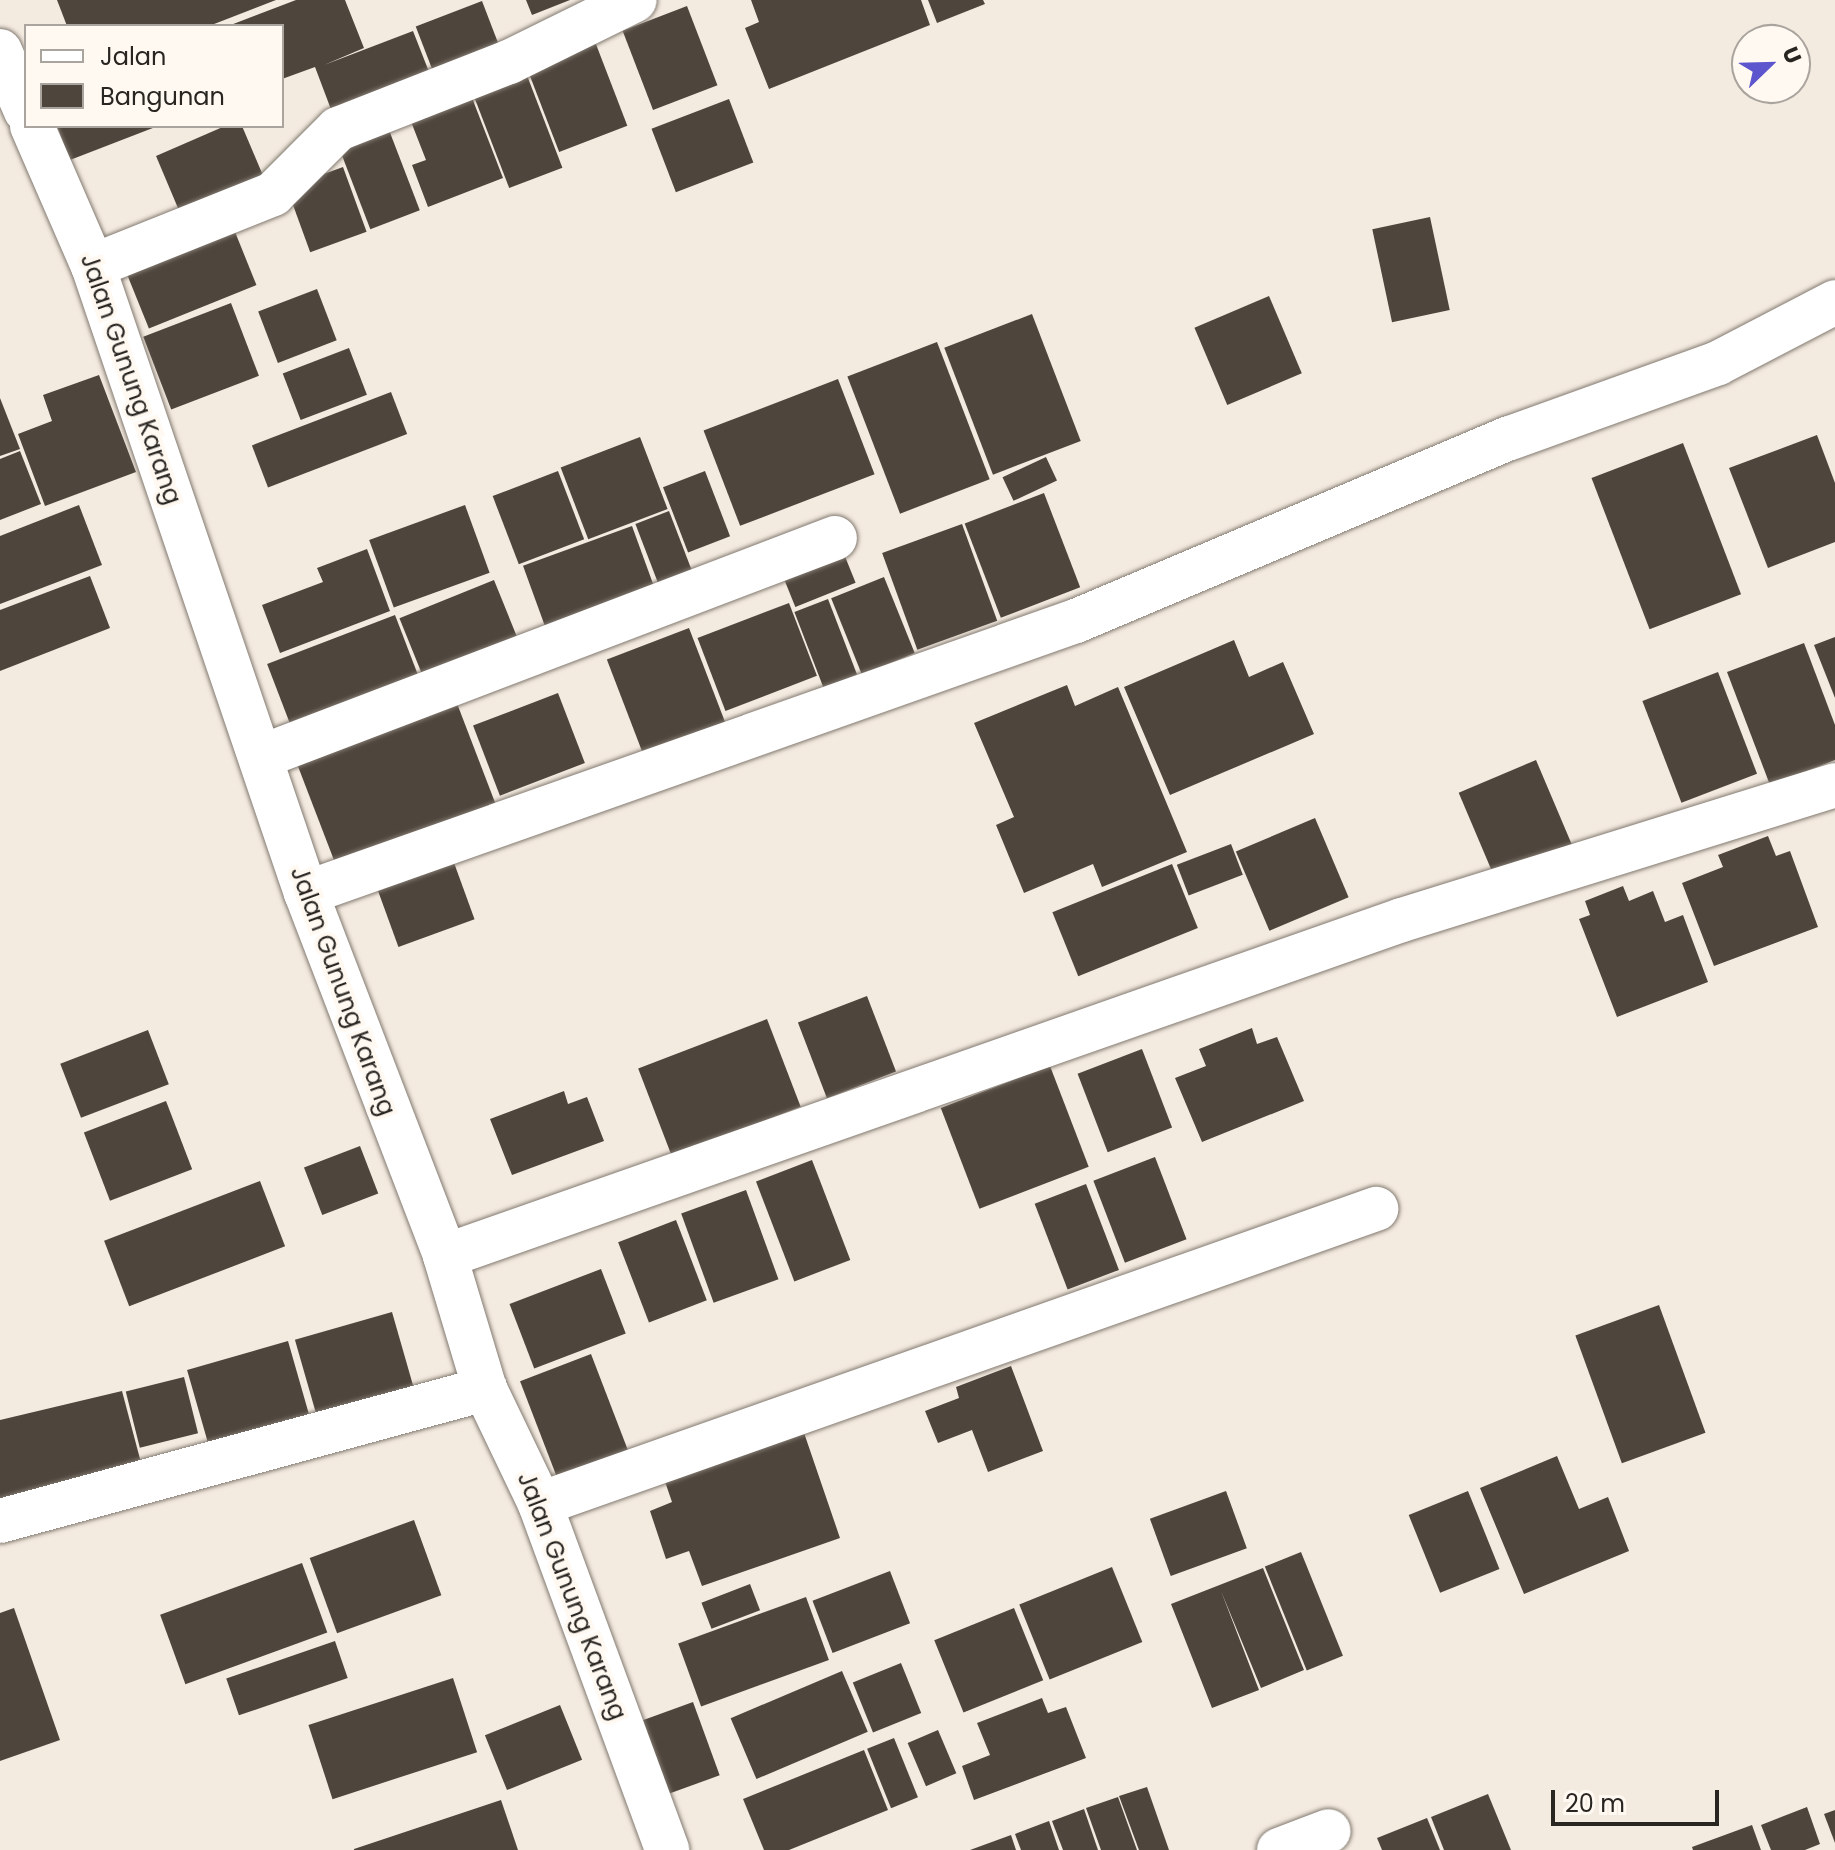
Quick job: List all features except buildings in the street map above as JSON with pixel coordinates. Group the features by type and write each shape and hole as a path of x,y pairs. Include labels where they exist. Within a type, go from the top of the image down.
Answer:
{"street":[{"path":"93,266 273,194 338,129 509,62 635,0"},
{"path":"0,51 24,106"},
{"name":"Jalan Gunung Karang","path":"33,128 93,266 263,756 306,893 445,1256 485,1389 540,1504 667,1850"},
{"path":"306,893 1076,621 1510,438 1718,363 1831,312"},
{"path":"263,756 835,538"},
{"path":"445,1256 1387,925 1835,785"},
{"path":"540,1504 1376,1209"},
{"path":"0,1521 485,1389"},
{"path":"1279,1850 1329,1831"}]}
